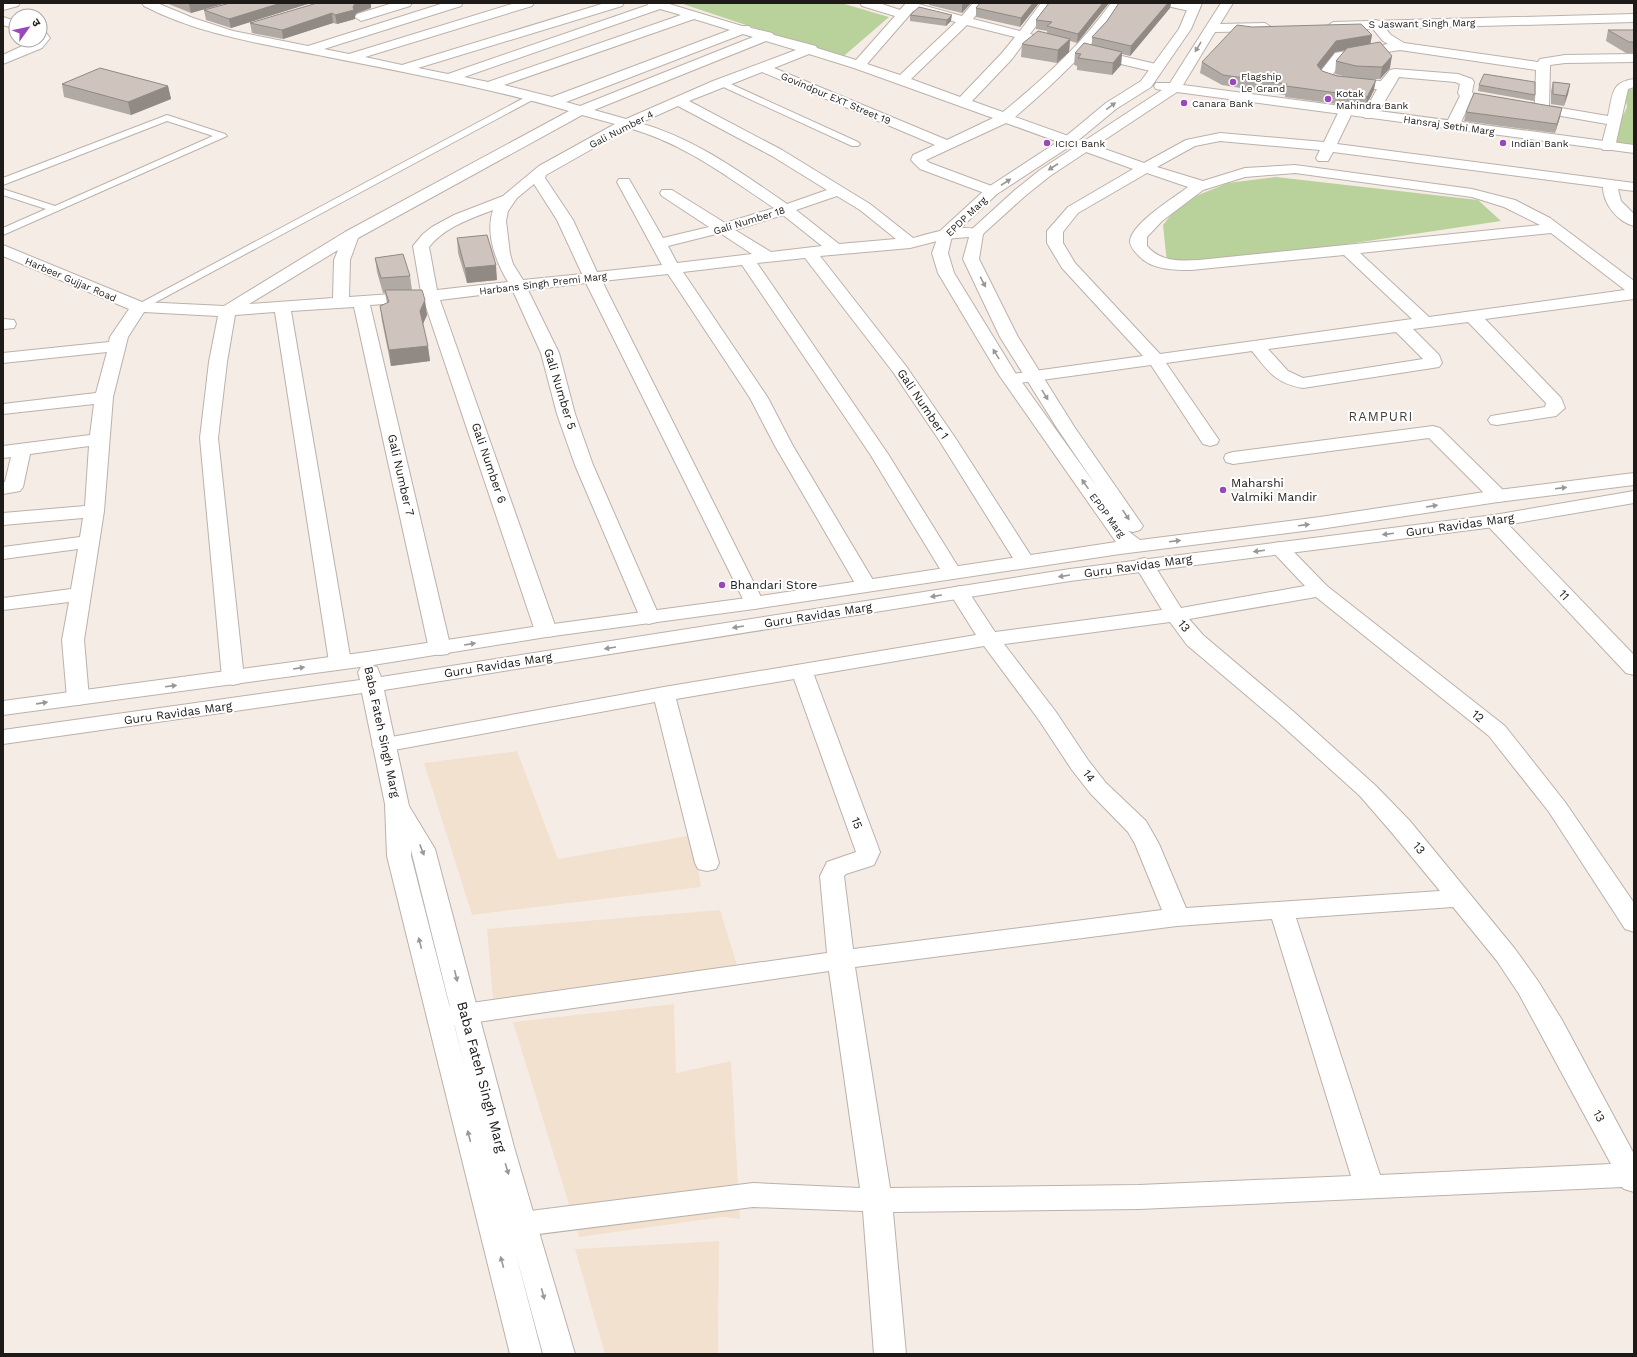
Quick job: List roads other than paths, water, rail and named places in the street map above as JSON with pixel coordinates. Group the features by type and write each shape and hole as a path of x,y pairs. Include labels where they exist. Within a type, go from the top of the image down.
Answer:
{"street":[{"path":"3,6 14,3"},
{"path":"148,3 164,12 231,34 404,68 533,96 657,132 685,144 710,158 785,209 835,250"},
{"path":"346,22 406,3"},
{"path":"309,50 457,3"},
{"path":"349,58 528,3"},
{"path":"404,68 618,3"},
{"path":"866,3 909,8 964,20 1155,68"},
{"path":"902,81 964,20 979,3"},
{"path":"962,103 998,66 1024,36 1047,3"},
{"path":"992,192 924,166 918,158 945,144 1005,118 1044,86 1080,50 1101,26 1117,3"},
{"path":"1171,3 1195,6"},
{"name":"EPDP Marg","path":"1140,555 1140,536 1066,428 1034,377 1010,337 971,259 976,233 1020,193 1045,173 1174,88 1227,3"},
{"path":"449,78 656,4 768,36 860,65 962,103 1200,186"},
{"name":"EPDP Marg","path":"1140,555 1123,538 1012,379 946,273 940,253 945,234 992,192 1070,140 1111,106 1146,84 1155,68 1185,29 1195,6"},
{"path":"164,12 182,7"},
{"path":"860,65 909,8"},
{"path":"186,20 208,13"},
{"path":"489,86 694,15"},
{"name":"S Jaswant Singh Marg","path":"1321,26 1634,18"},
{"path":"1375,24 1387,38 1400,46"},
{"path":"231,34 254,27"},
{"path":"1210,28 1274,27"},
{"path":"552,102 744,30"},
{"path":"233,678 209,438 218,362 227,311 350,235 582,110 768,36"},
{"path":"278,44 301,37"},
{"path":"1386,85 1376,86 1331,80 1324,76 1340,56 1400,46 1543,67"},
{"path":"3,60 30,48"},
{"name":"Gali Number 4","path":"539,173 628,123 761,67 811,49"},
{"path":"1542,109 1543,67 1545,62 1557,59 1634,58"},
{"name":"Govindpur EXT Street 19","path":"761,67 945,144"},
{"path":"1370,115 1394,73 1399,72 1458,78 1468,82 1465,93 1467,95 1452,126"},
{"name":"Hansraj Sethi Marg","path":"1146,84 1608,147 1634,149"},
{"path":"1608,147 1622,88 1626,84 1634,84"},
{"path":"1467,95 1484,99"},
{"path":"678,101 777,153 865,207 910,243"},
{"path":"1522,106 1614,121"},
{"path":"1316,172 1346,112"},
{"path":"1210,440 1155,359 1068,265 1055,243 1055,231 1073,210 1191,143 1220,137 1329,147 1634,187"},
{"path":"1553,228 1181,266 1160,263 1145,255 1138,244 1138,237 1145,228 1200,186 1239,174 1295,169 1486,196 1530,212 1553,228 1634,289"},
{"path":"539,173 540,182 565,220 590,275 754,603"},
{"name":"Gali Number 5","path":"539,173 506,200 500,211 498,221 502,254 505,264 519,287 550,353 566,414 584,465 649,618"},
{"path":"624,182 673,269 759,398 784,446 866,585"},
{"path":"1610,184 1609,196 1613,203 1634,221"},
{"name":"Gali Number 18","path":"658,244 724,228 839,191"},
{"path":"667,192 769,258"},
{"name":"Gali Number 6","path":"506,200 446,225 426,239 421,246 430,296 546,631"},
{"path":"945,234 976,233"},
{"name":"Harbans Singh Premi Marg","path":"139,307 227,311 430,296 519,287 590,275 673,269 835,250 910,243 945,234"},
{"path":"341,302 342,260 350,235"},
{"path":"1347,249 1426,323"},
{"name":"Harbeer Gujjar Road","path":"3,250 139,307"},
{"name":"Gali Number 1","path":"810,253 900,370 947,439 1025,562"},
{"name":"14","path":"747,261 879,454 990,639 1098,788 1137,827 1147,844 1177,917"},
{"path":"1012,379 1634,294"},
{"name":"Gali Number 7","path":"361,301 440,649"},
{"path":"78,698 73,640 84,562 94,511 99,439 104,397 118,337 139,307"},
{"path":"282,307 340,662"},
{"path":"1472,316 1554,402 1556,408 1550,412 1498,420"},
{"path":"1257,346 1282,377 1293,382 1303,383 1433,363 1433,359 1400,326"},
{"path":"3,358 117,346"},
{"path":"3,409 104,397"},
{"path":"1233,458 1433,432 1498,496"},
{"path":"3,452 99,439"},
{"path":"3,488 12,487 22,449"},
{"name":"Guru Ravidas Marg","path":"3,737 372,685 956,583 1140,555 1320,523 1498,496 1634,493"},
{"name":"Guru Ravidas Marg","path":"3,708 440,649 546,631 754,603 866,585 956,583 1025,562 1279,548 1494,521 1634,493"},
{"path":"3,519 94,511"},
{"name":"11","path":"1494,521 1634,668"},
{"path":"3,553 89,542"},
{"name":"12","path":"1279,548 1320,590 1497,731 1557,807 1634,923"},
{"name":"13","path":"1140,555 1175,615 1195,640 1286,716 1368,791 1401,827 1506,955 1552,1027 1633,1178"},
{"path":"383,745 664,694 990,639 1175,615 1320,590"},
{"path":"3,604 80,594"},
{"name":"Baba Fateh Singh Marg","path":"367,659 383,745 397,804 399,856 439,1018 526,1354"},
{"name":"15","path":"802,671 868,852 865,859 836,868 832,876 841,960 877,1200 890,1354"},
{"path":"664,694 707,863"},
{"name":"Baba Fateh Singh Marg","path":"397,804 423,849 500,1147 559,1354"},
{"path":"439,1018 841,960 1177,917 1460,898"},
{"path":"1281,909 1369,1186"},
{"path":"493,1228 753,1195 877,1200 1139,1197 1369,1186 1633,1178"}],"lane":[{"path":"722,83 855,144"},
{"path":"139,307 533,96"},
{"path":"3,182 167,118 222,136 3,232"},
{"path":"3,192 55,209"}],"place":[{"name":"Flagship Le Grand","path":"1233,82"},
{"name":"Kotak Mahindra Bank","path":"1328,99"},
{"name":"Canara Bank","path":"1184,103"},
{"name":"ICICI Bank","path":"1047,143"},
{"name":"Indian Bank","path":"1503,143"},
{"name":"Maharshi Valmiki Mandir","path":"1223,490"},
{"name":"Bhandari Store","path":"722,585"}],"district":[{"name":"RAMPURI","path":"1381,416"}]}
